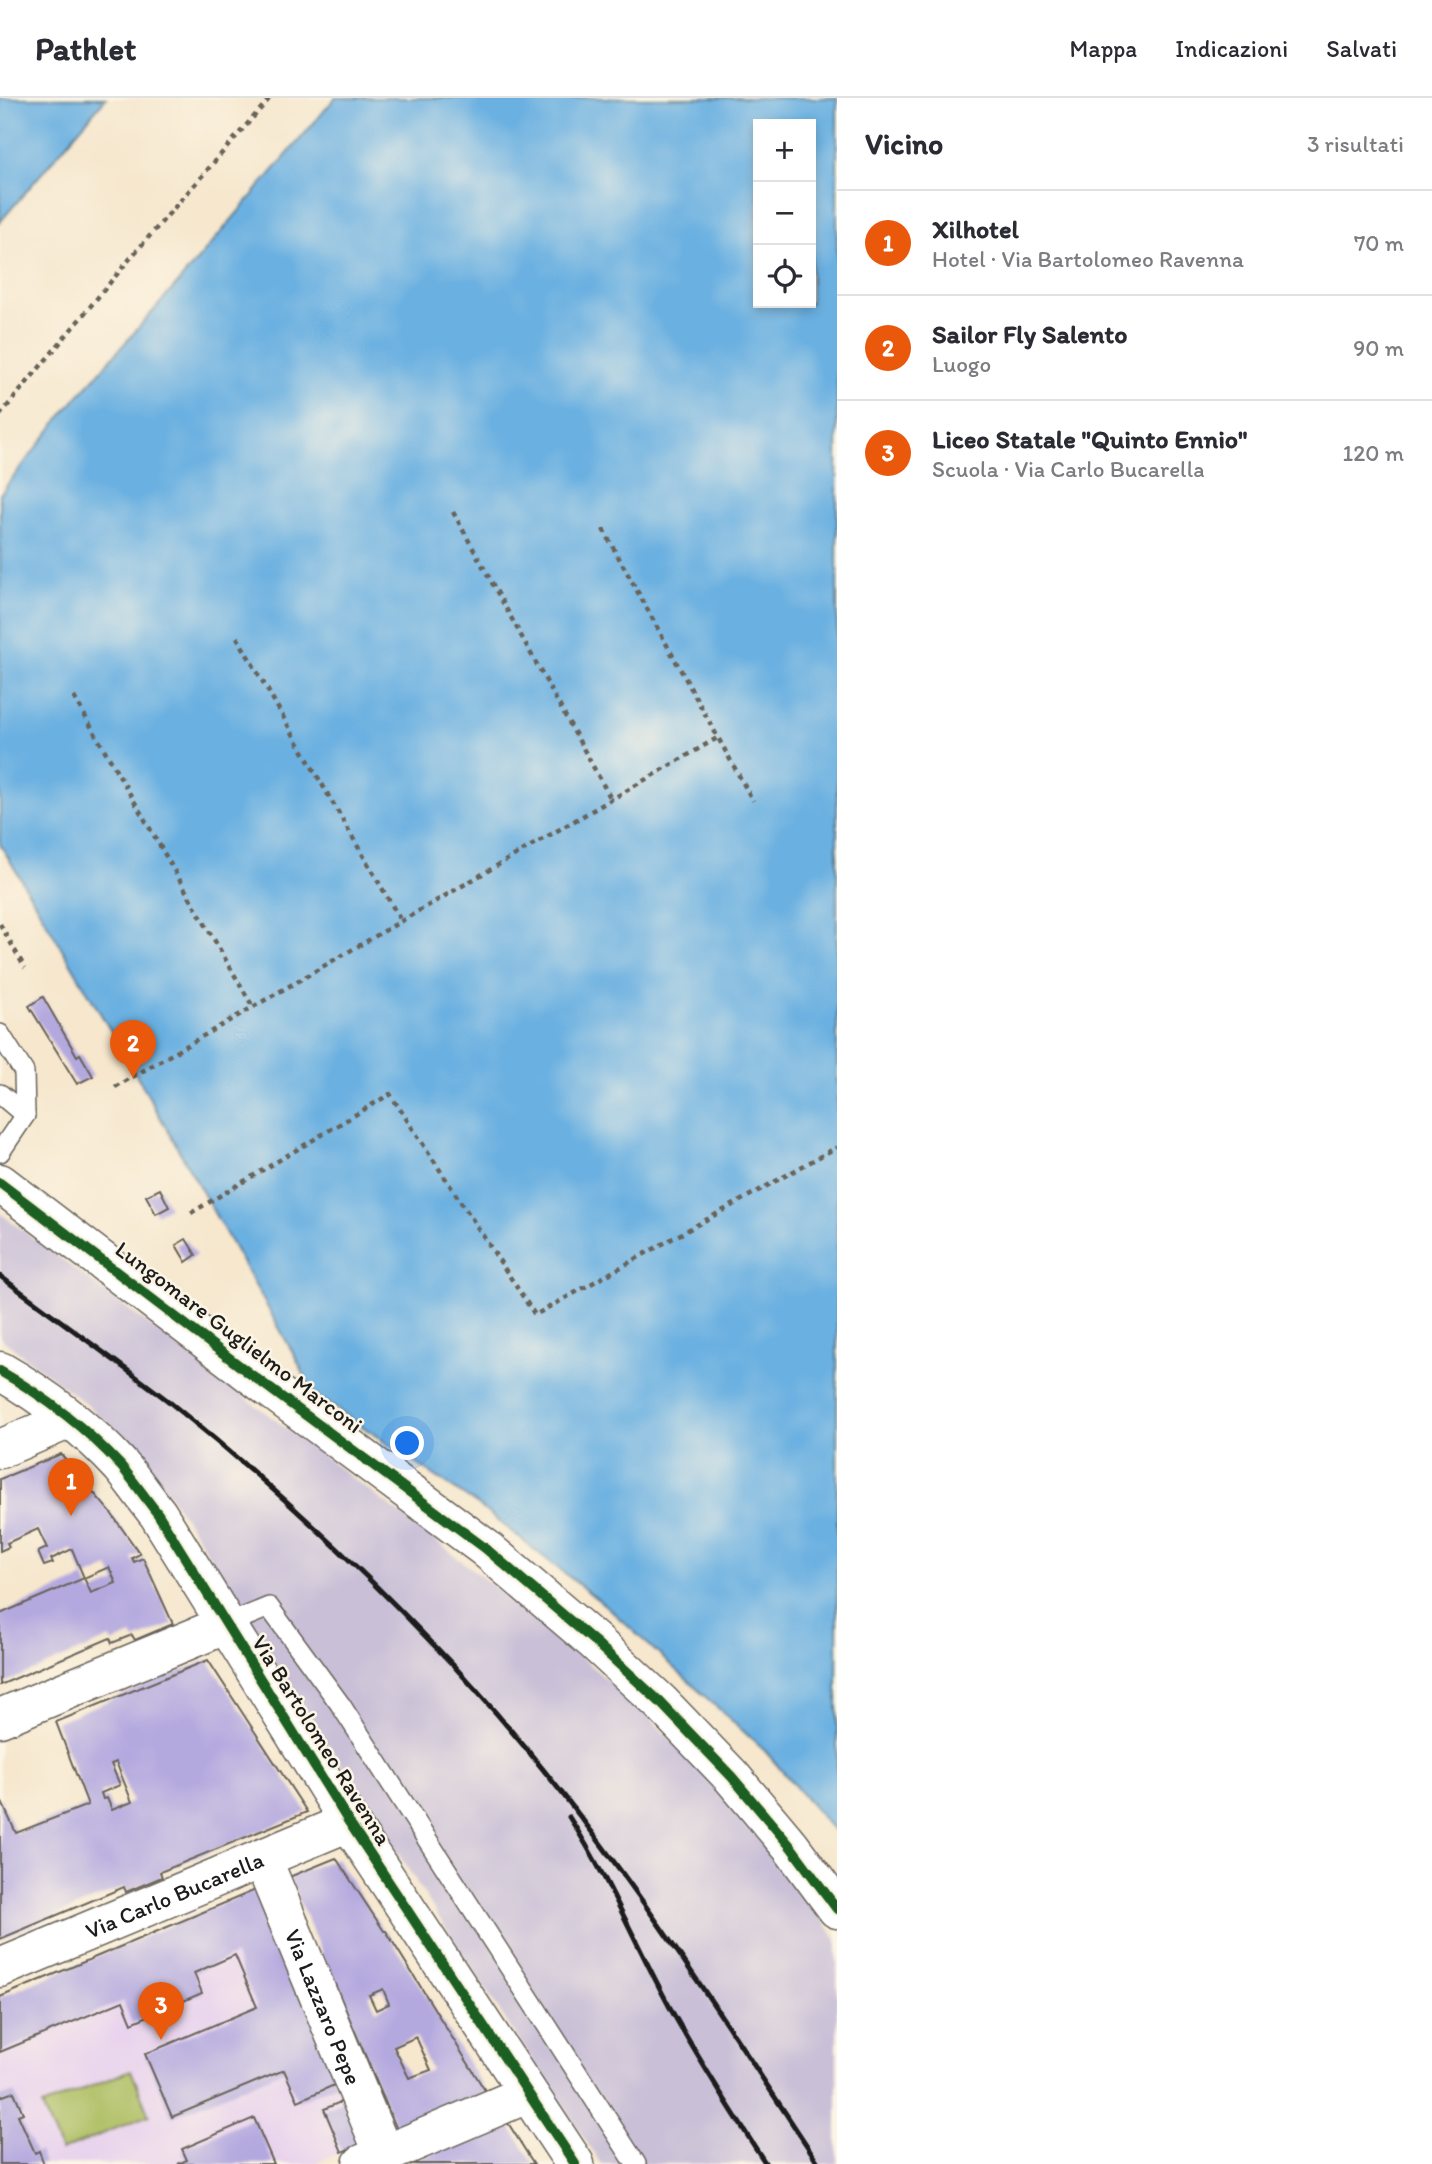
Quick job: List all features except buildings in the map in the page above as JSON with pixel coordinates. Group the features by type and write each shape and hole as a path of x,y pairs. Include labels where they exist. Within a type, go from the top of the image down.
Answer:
{"street":[{"name":"Lungomare Guglielmo Marconi","path":"0,1183 485,1548 584,1632 660,1702 732,1777 791,1847 837,1909"},
{"name":"Via Bartolomeo Ravenna","path":"0,1370 42,1397 89,1434 121,1467 158,1514 349,1822 575,2164"},
{"path":"0,1449 70,1419"},
{"path":"0,1718 225,1625"},
{"name":"Via Carlo Bucarella","path":"0,1968 349,1822"},
{"name":"Via Lazzaro Pepe","path":"262,1858 373,2159"},
{"path":"373,2159 527,2094"}],"lane":[{"path":"0,1034 24,1072 25,1115 0,1152"},
{"path":"0,1094 25,1115"},
{"path":"225,1625 269,1607 340,1704 636,2164"}],"path":[{"path":"0,415 133,255 270,98"},
{"path":"453,512 611,799"},
{"path":"603,529 753,801"},
{"path":"237,637 401,921"},
{"path":"74,697 253,1007"},
{"path":"115,1087 719,737"},
{"path":"0,924 26,968"},
{"path":"191,1213 390,1094 535,1315 837,1147"}],"shaded area":[{"path":"0,1213 541,1623 642,1710 705,1774 777,1859 837,1941 837,2164 601,2164 493,2001 165,1489 119,1434 90,1407 0,1338"},
{"path":"258,1889 363,2143 313,2164 0,2164 0,1997"}],"green space":[{"path":"131,2070 149,2115 61,2151 42,2106"}],"water":[{"path":"0,98 106,98 0,222"},
{"path":"335,98 837,98 837,1835 765,1751 606,1606 478,1505 313,1393 296,1358 132,1067 0,844 0,494 67,409"}],"railway":[{"path":"0,1276 167,1400 237,1458 337,1548 433,1644 488,1704 590,1830 684,1961 819,2164"},
{"path":"569,1817 598,1865 674,2015 766,2164"}],"cycle path":[{"path":"0,1183 485,1548 594,1641 660,1702 732,1777 791,1847 837,1909"},
{"path":"0,1371 33,1391 94,1439 121,1466 158,1514 349,1822 575,2164"}],"place":[{"name":"Sailor Fly Salento","path":"133,1078"},
{"name":"Xilhotel","path":"71,1516"},
{"name":"Liceo Statale \"Quinto Ennio\"","path":"161,2040"}]}
